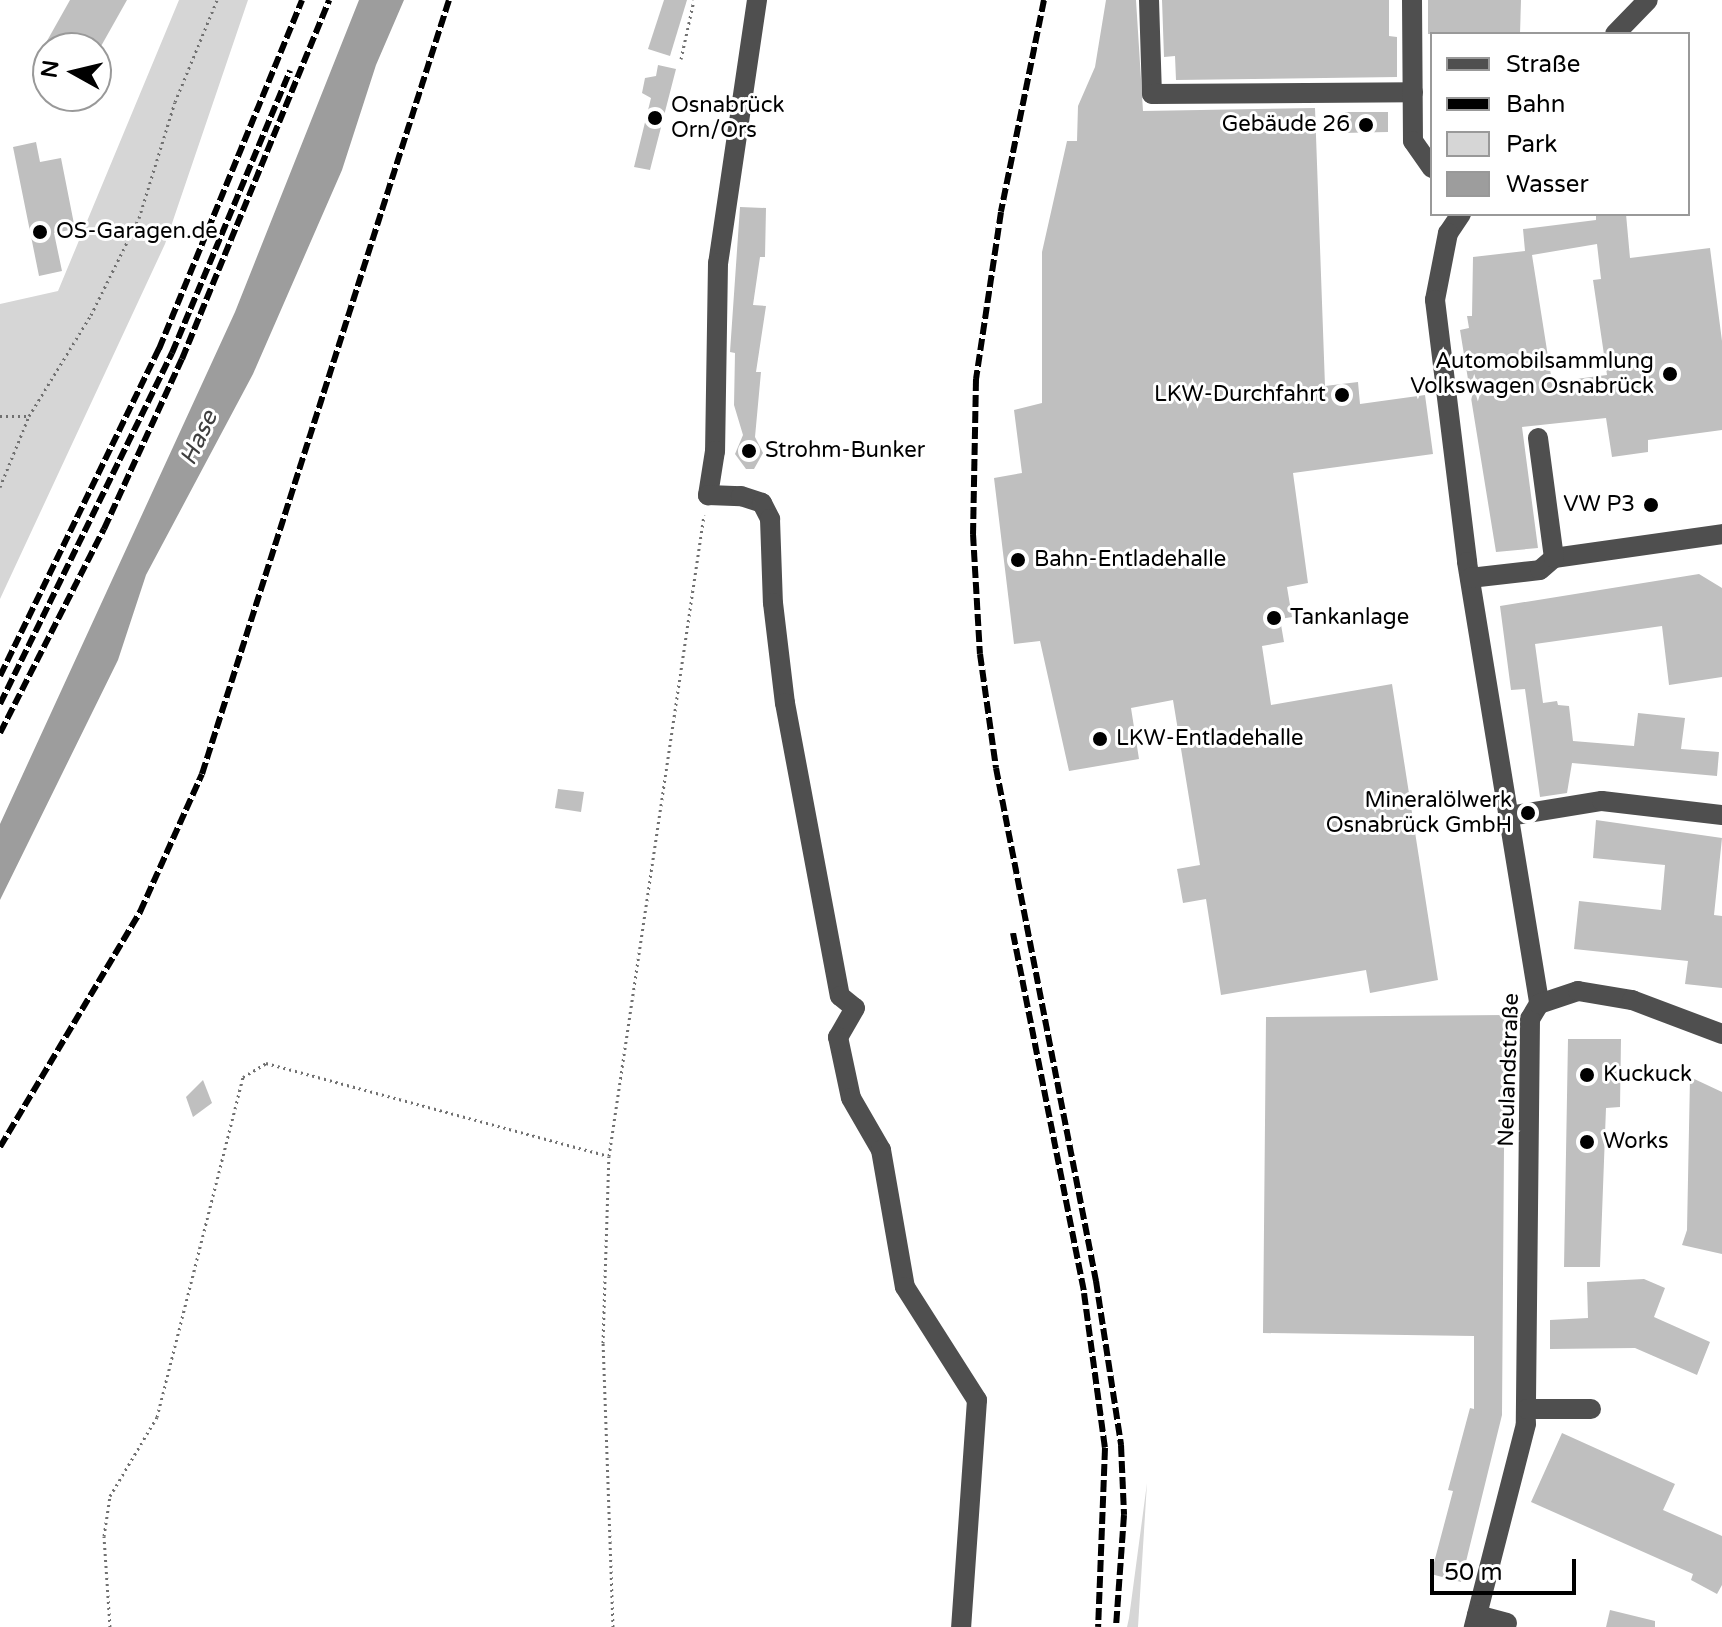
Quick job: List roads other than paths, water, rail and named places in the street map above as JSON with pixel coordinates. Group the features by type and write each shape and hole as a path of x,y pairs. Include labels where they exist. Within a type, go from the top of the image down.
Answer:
{"street":[{"path":"757,0 722,225 715,451 708,495 741,496 762,503 770,519 773,603 785,703 840,996 855,1008 838,1037 851,1098 881,1150 905,1287 977,1400 961,1627"},
{"path":"1149,0 1152,94 1413,92"},
{"path":"1412,0 1413,141 1430,165"},
{"path":"1617,32 1648,0"},
{"name":"Neulandstraße","path":"1460,216 1448,233 1435,300 1468,570 1539,1004 1530,1019 1527,1409 1476,1621"},
{"path":"1538,438 1554,558"},
{"path":"1468,570 1540,570 1554,558 1722,534"},
{"path":"1509,816 1602,801 1722,815"},
{"path":"1539,1004 1578,991 1632,1000 1722,1034"},
{"path":"1527,1409 1591,1409"},
{"path":"1476,1621 1507,1623"}],"water":[{"name":"Hase","path":"359,0 404,0 376,65 342,170 253,374 146,575 118,660 0,900 0,824 235,312"}],"railway":[{"path":"0,676 159,349 302,0"},
{"path":"0,733 104,529 182,359 329,0"},
{"path":"0,1147 140,912 202,774 449,0"},
{"path":"1044,0 1001,212 976,379 973,534 980,654 996,768 1096,1281 1121,1445 1124,1515 1116,1627"},
{"path":"0,704 172,353 290,71"},
{"path":"1013,933 1084,1293 1105,1448 1098,1627"}],"place":[{"name":"Osnabrück Orn/Ors","path":"655,118"},
{"name":"Gebäude 26","path":"1366,125"},
{"name":"OS-Garagen.de","path":"40,232"},
{"name":"Automobilsammlung Volkswagen Osnabrück","path":"1670,374"},
{"name":"LKW-Durchfahrt","path":"1342,395"},
{"name":"Strohm-Bunker","path":"749,451"},
{"name":"VW P3","path":"1651,505"},
{"name":"Bahn-Entladehalle","path":"1018,560"},
{"name":"Tankanlage","path":"1274,618"},
{"name":"LKW-Entladehalle","path":"1100,739"},
{"name":"Mineralölwerk Osnabrück GmbH","path":"1528,813"},
{"name":"Kuckuck","path":"1587,1075"},
{"name":"Works","path":"1587,1142"}]}
